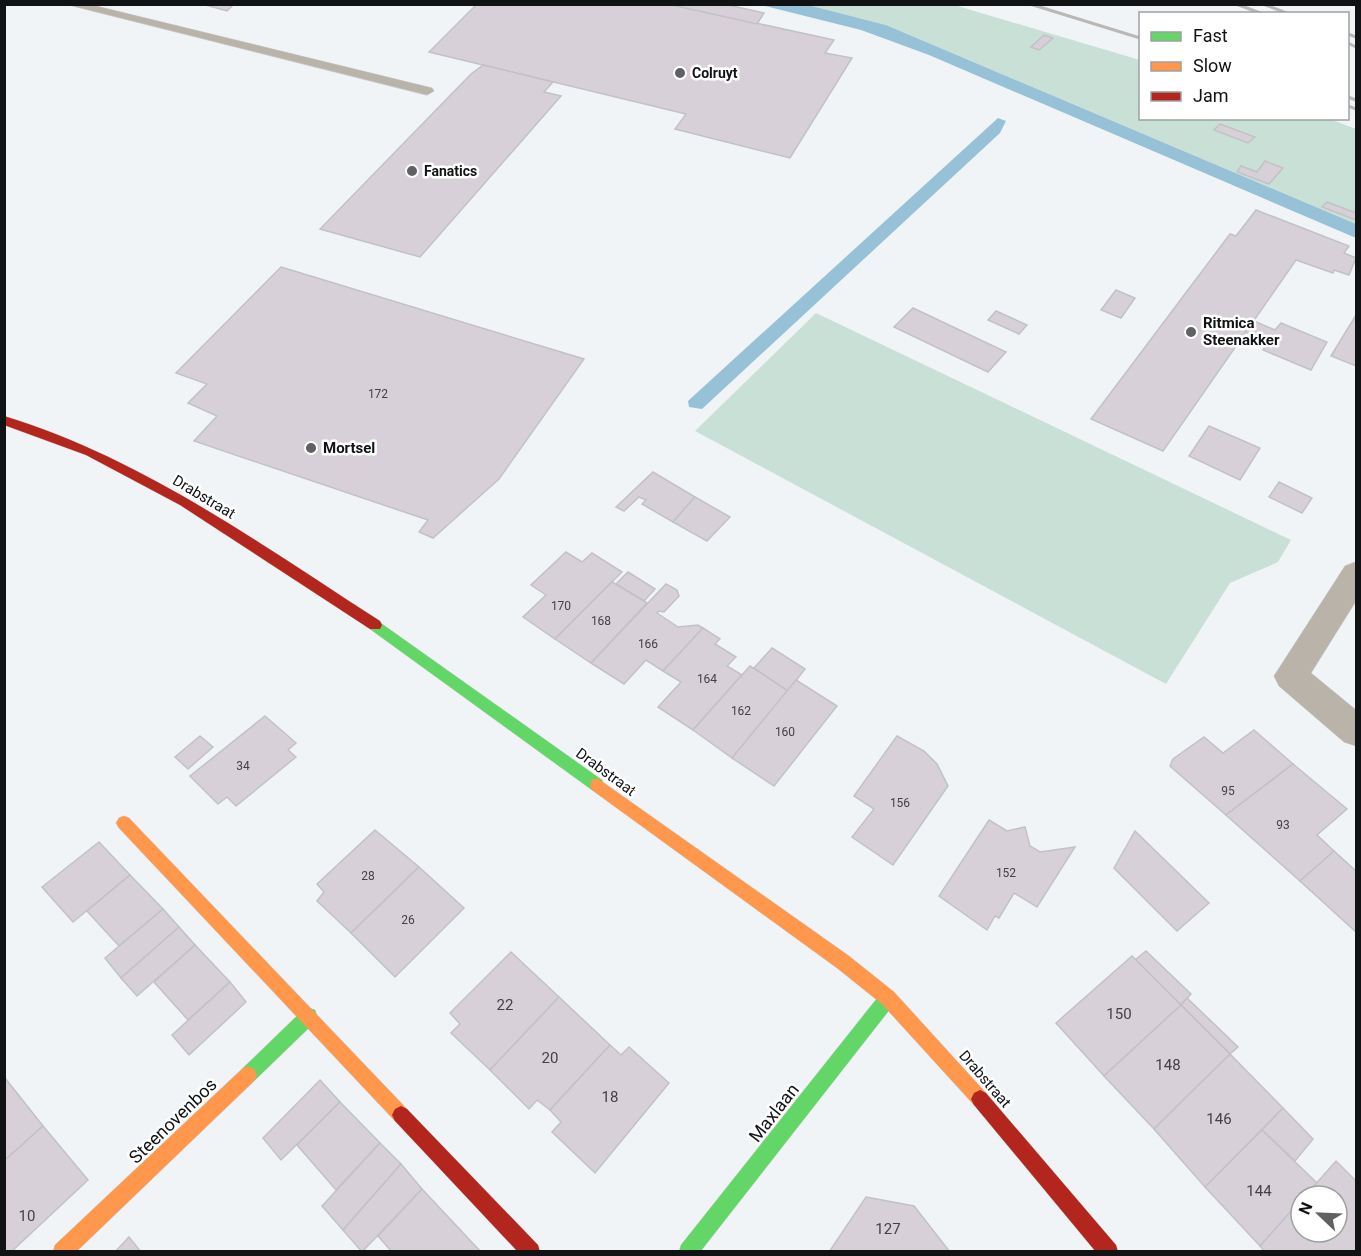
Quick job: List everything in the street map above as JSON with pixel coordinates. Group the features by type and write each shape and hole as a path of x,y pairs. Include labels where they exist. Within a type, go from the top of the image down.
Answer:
{"street":[{"name":"Drabstraat","path":"4,420 90,452 184,502 374,625 843,962 888,998 960,1075 1109,1251"},
{"path":"1356,575 1291,676 1356,731"},
{"path":"124,823 531,1251"},
{"name":"Maxlaan","path":"688,1251 888,998"},
{"name":"Steenovenbos","path":"62,1251 309,1016"}],"lane":[{"path":"71,4 427,91"}],"green space":[{"path":"808,5 954,5 1139,60 1139,120 1332,120 1356,129 1356,224 886,25"},
{"path":"816,313 1291,540 1278,562 1230,583 1166,684 695,431"}],"water":[{"path":"761,5 808,5 886,25 1356,224 1356,238 929,55 861,30"},
{"path":"998,118 1006,121 1000,133 702,409 689,407 688,401"}],"building":[{"path":"202,4 234,4 227,11"},
{"name":"Colruyt","path":"477,4 668,4 834,40 825,53 852,58 790,158 675,129 686,114 429,52"},
{"path":"668,4 724,4 764,13 757,24"},
{"path":"1044,35 1053,38 1039,50 1031,47"},
{"path":"483,65 553,82 544,92 561,96 420,257 320,229 471,74"},
{"path":"1220,124 1255,137 1248,143 1214,130"},
{"path":"1265,161 1283,168 1269,184 1237,172 1241,166 1257,172"},
{"path":"1327,202 1356,213 1356,220 1322,207"},
{"path":"1256,210 1349,246 1344,253 1356,258 1349,275 1334,270 1333,273 1296,260 1163,451 1091,419 1230,234 1236,236"},
{"path":"281,267 584,359 499,479 433,538 419,532 428,520 194,441 217,416 188,403 207,384 176,373"},
{"path":"1116,290 1135,298 1121,318 1101,310"},
{"path":"913,308 1006,352 988,372 894,327"},
{"path":"996,311 1027,325 1019,334 988,320"},
{"path":"1356,315 1356,366 1331,356"},
{"path":"1254,321 1275,330 1281,323 1327,342 1311,370 1263,350 1268,342 1245,332"},
{"path":"1209,426 1260,448 1240,480 1189,456"},
{"path":"653,472 695,497 673,522 642,504 646,500 639,497 624,511 616,507"},
{"path":"1279,482 1312,498 1302,513 1269,497"},
{"path":"695,497 730,517 707,541 673,522"},
{"path":"566,552 582,562 592,553 622,572 555,639 523,617 546,595 531,585"},
{"path":"628,572 655,589 644,601 616,584"},
{"path":"612,582 647,603 591,663 555,639"},
{"path":"666,584 677,590 679,596 664,612 657,613 678,627 698,625 703,628 663,671 646,660 624,684 591,663"},
{"path":"703,628 720,639 715,644 736,657 727,666 742,675 693,730 658,707 681,682 663,671"},
{"path":"772,648 805,669 788,691 754,668"},
{"path":"750,666 788,691 732,758 693,730"},
{"path":"796,680 837,706 774,786 732,758"},
{"path":"265,716 296,743 288,750 296,757 236,806 227,797 218,804 190,776"},
{"path":"1254,730 1293,764 1226,815 1170,766 1173,759 1204,737 1223,753"},
{"path":"200,736 213,747 188,769 175,757"},
{"path":"897,736 924,751 937,764 948,786 893,865 852,837 874,809 854,796"},
{"path":"1293,764 1347,809 1317,835 1334,851 1300,881 1226,815"},
{"path":"989,820 1007,831 1025,827 1030,846 1040,852 1075,847 1037,907 1014,893 999,918 995,916 987,930 939,896"},
{"path":"375,830 419,867 351,933 317,901 324,892 317,884"},
{"path":"1135,831 1209,903 1177,931 1114,868"},
{"path":"99,842 130,875 73,922 42,887"},
{"path":"1334,851 1356,871 1356,932 1300,881"},
{"path":"419,867 464,908 395,977 351,933"},
{"path":"130,875 163,909 119,946 87,911"},
{"path":"163,909 179,927 121,978 105,958"},
{"path":"179,927 195,945 137,996 121,978"},
{"path":"195,945 230,982 188,1020 154,982"},
{"path":"1146,951 1191,994 1181,1005 1135,960"},
{"path":"511,952 559,997 490,1070 451,1033 460,1024 450,1013"},
{"path":"1132,956 1181,1005 1104,1076 1056,1023"},
{"path":"230,982 246,1002 189,1055 172,1035"},
{"path":"559,997 610,1045 550,1110 537,1100 529,1109 490,1070"},
{"path":"1187,998 1238,1047 1230,1054 1181,1005"},
{"path":"1181,1005 1230,1054 1154,1129 1104,1076"},
{"path":"610,1045 621,1055 629,1047 669,1083 595,1173 552,1132 561,1122 550,1110"},
{"path":"1230,1054 1283,1108 1205,1187 1154,1129"},
{"path":"4,1079 43,1126 4,1161"},
{"path":"320,1080 340,1102 281,1160 263,1138"},
{"path":"340,1102 380,1143 336,1190 297,1145"},
{"path":"1283,1108 1313,1139 1295,1161 1262,1130"},
{"path":"43,1126 88,1180 11,1252 4,1252 4,1161"},
{"path":"1262,1130 1317,1183 1289,1184 1289,1213 1260,1246 1205,1187"},
{"path":"380,1143 401,1164 343,1230 322,1206"},
{"path":"1336,1161 1356,1181 1356,1252 1265,1252 1260,1246 1289,1213 1289,1244 1349,1244 1349,1184 1316,1184"},
{"path":"401,1164 422,1189 362,1252 343,1230"},
{"path":"422,1189 481,1252 392,1252 378,1236"},
{"path":"866,1197 914,1206 950,1252 829,1252"},
{"path":"129,1237 141,1252 115,1252"}],"railway":[{"path":"1030,4 1139,38"},
{"path":"1236,4 1258,12"},
{"path":"1263,4 1284,12"},
{"path":"1349,34 1356,37"},
{"path":"1349,44 1356,47"},
{"path":"1349,97 1356,100"},
{"path":"1349,106 1356,109"}],"traffic: fast":[{"path":"375,625 597,785"},
{"path":"688,1252 888,998"},
{"path":"248,1075 309,1016"}],"traffic: slow":[{"path":"597,785 843,962 888,998 980,1099"},
{"path":"124,823 401,1115"},
{"path":"62,1252 248,1075"}],"traffic: jam":[{"path":"4,420 90,452 184,502 375,625"},
{"path":"980,1099 1109,1252"},
{"path":"401,1115 531,1252"}],"place":[{"name":"Colruyt","path":"680,73"},
{"name":"Fanatics","path":"412,171"},
{"name":"Ritmica Steenakker","path":"1191,332"},
{"name":"Mortsel","path":"311,448"}]}
